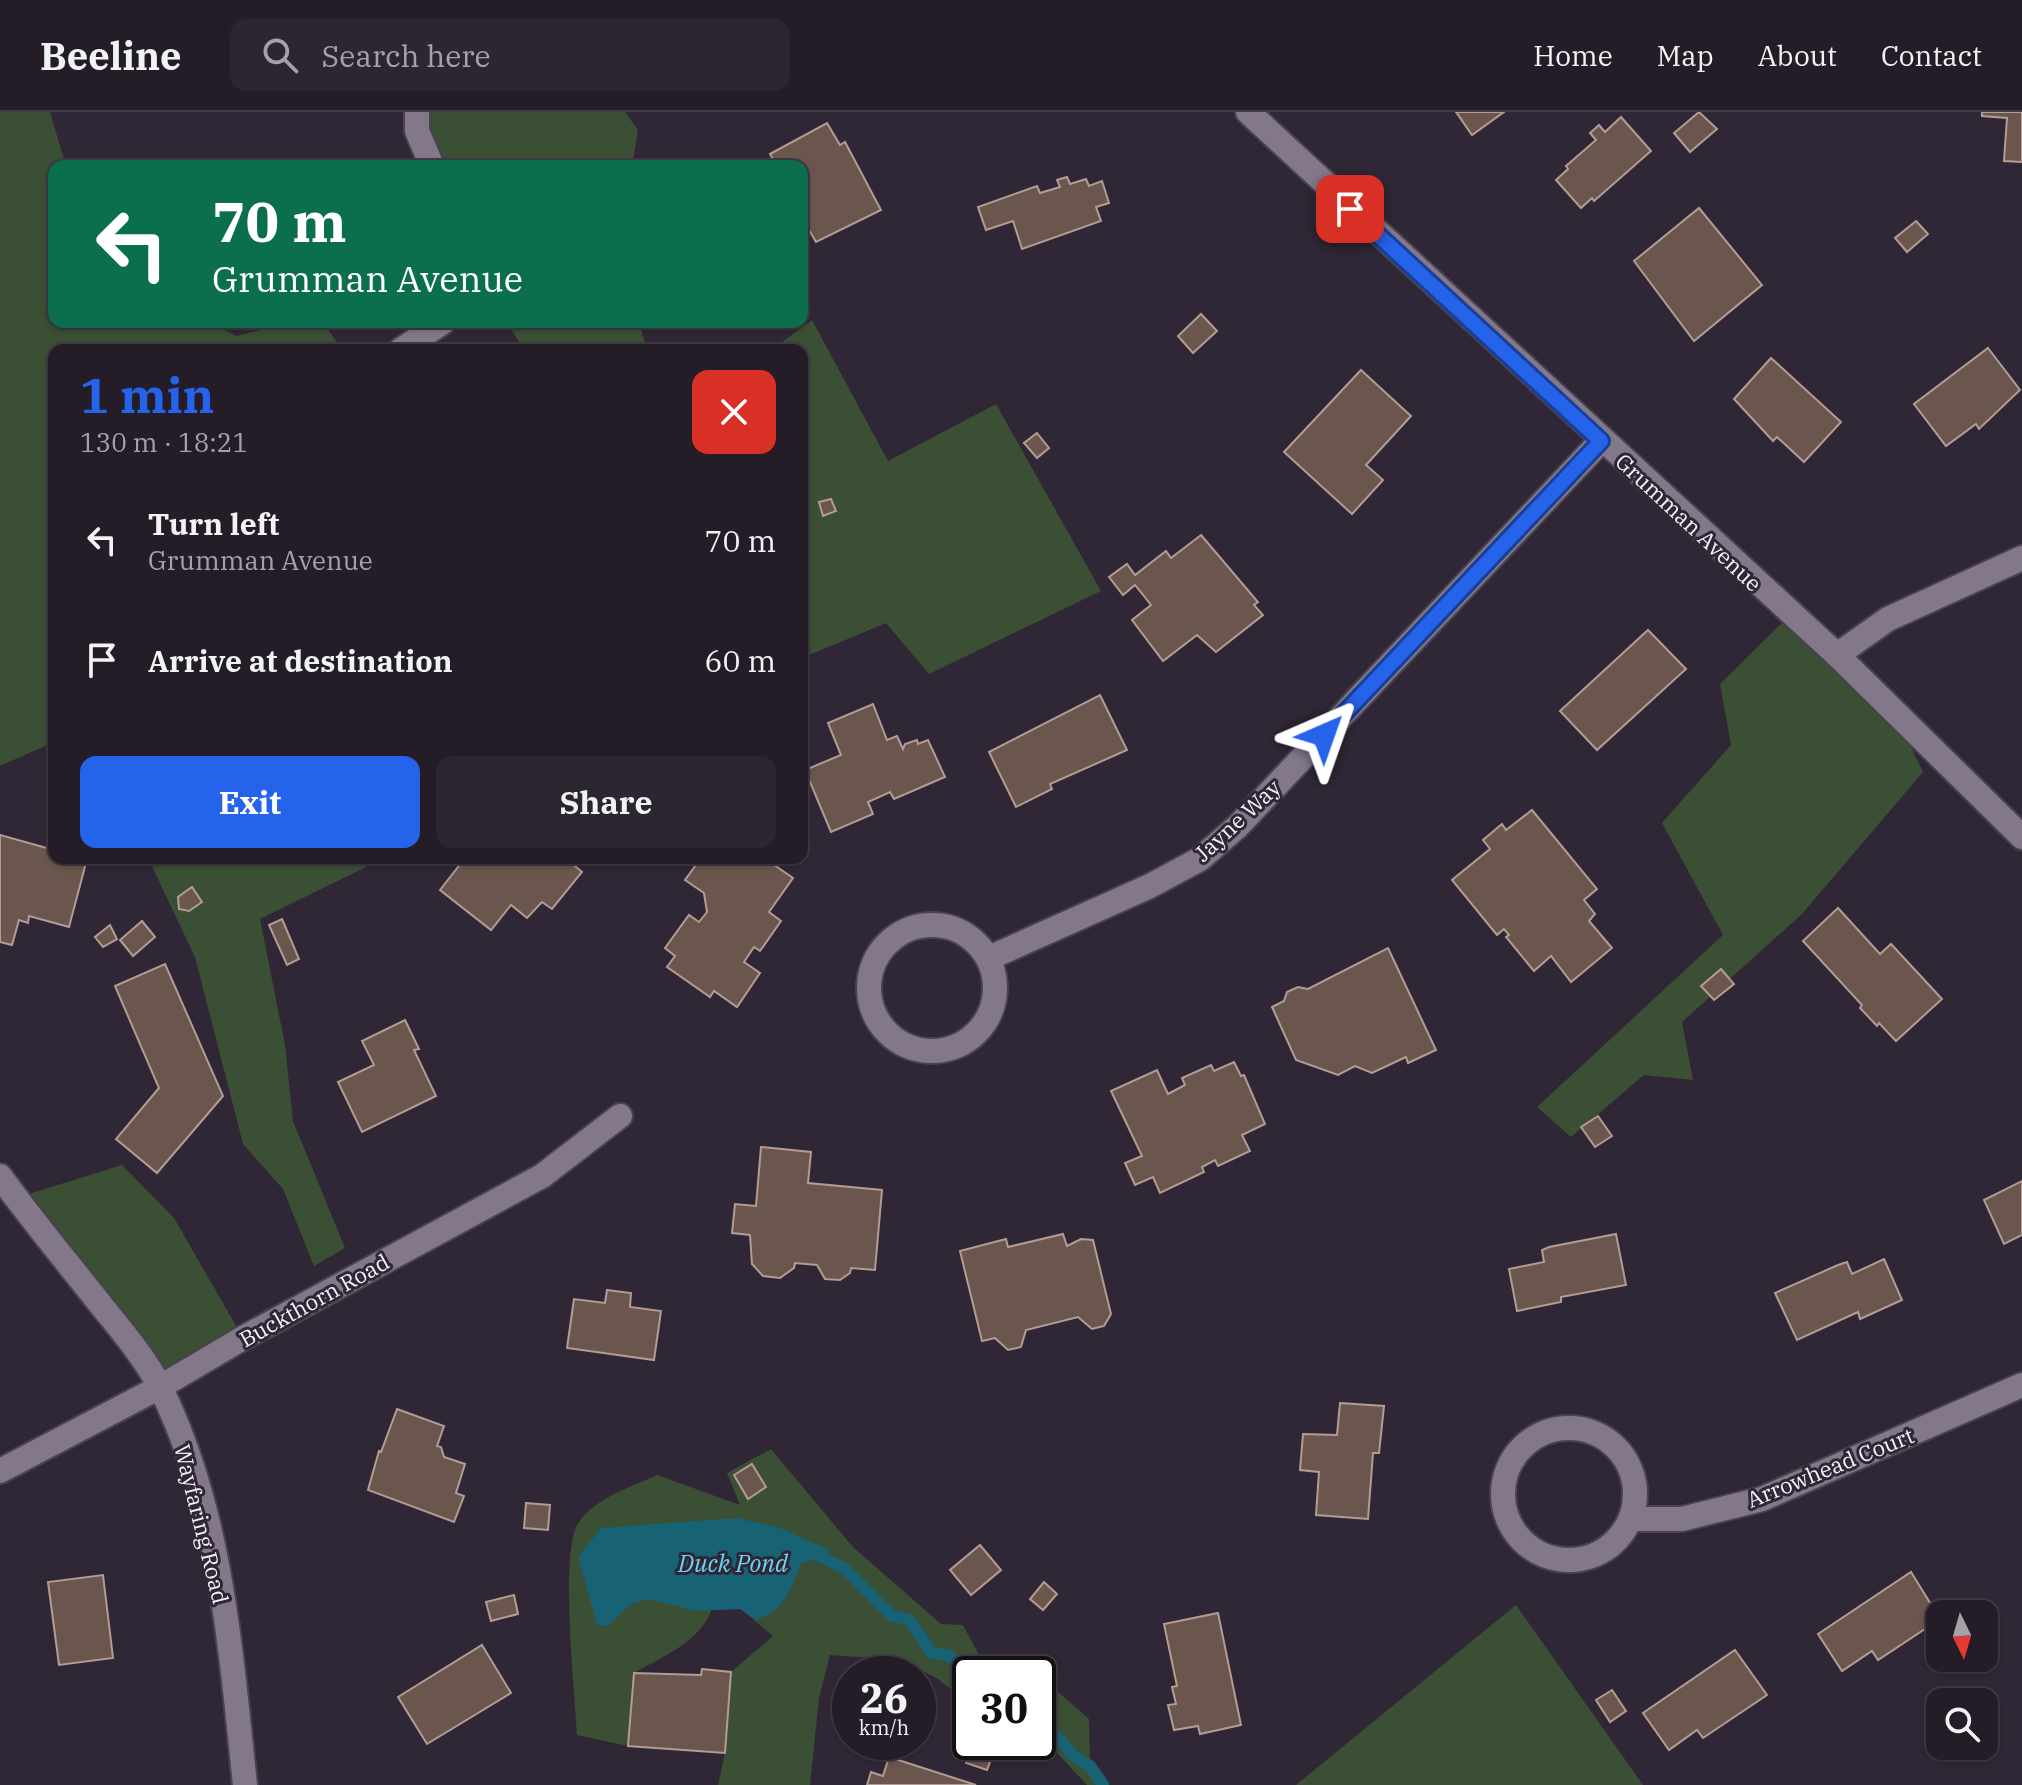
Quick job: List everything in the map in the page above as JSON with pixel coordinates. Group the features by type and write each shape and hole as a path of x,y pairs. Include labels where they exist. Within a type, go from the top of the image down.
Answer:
{"street":[{"path":"417,112 417,131 429,160"},
{"name":"Grumman Avenue","path":"1248,112 1601,441 1837,655 2022,837"},
{"path":"410,344 434,328"},
{"name":"Jayne Way","path":"989,958 1150,886 1200,859 1238,826 1601,441"},
{"path":"1837,655 1888,619 2022,558"},
{"path":"937,925 958,930 976,942 989,958 996,978 996,999 982,1027 958,1047 938,1052 917,1050 897,1042 882,1028 872,1010 868,989 872,968 882,950 897,935 917,926 937,925"},
{"name":"Buckthorn Road","path":"0,1471 160,1387 542,1176 620,1116"},
{"name":"Wayfaring Road","path":"0,1176 125,1335 160,1387 182,1440 201,1500 225,1620 245,1785"},
{"name":"Arrowhead Court","path":"1631,1519 1682,1519 1762,1499 2022,1385"},
{"path":"1578,1428 1595,1433 1622,1453 1631,1469 1635,1502 1631,1519 1618,1539 1598,1554 1562,1560 1539,1553 1517,1534 1508,1519 1504,1485 1508,1468 1523,1447 1544,1432 1578,1428"}],"green space":[{"path":"0,112 50,112 64,160 48,160 48,328 220,328 237,336 269,328 327,328 338,344 48,344 48,745 0,766"},
{"path":"417,112 625,112 638,130 633,160 430,160"},
{"path":"812,320 888,461 996,404 1101,591 929,674 886,623 808,656 808,344 779,344 801,328 808,328"},
{"path":"511,328 641,328 645,344 520,344"},
{"path":"1790,615 1894,711 1923,772 1802,914 1682,1022 1693,1080 1644,1075 1571,1137 1537,1107 1723,935 1662,823 1731,745 1720,684"},
{"path":"151,864 364,864 366,867 260,919 285,1045 293,1121 345,1248 314,1266 283,1189 243,1144 195,957"},
{"path":"122,1165 174,1218 243,1338 160,1387 16,1198"},
{"path":"771,1449 853,1547 941,1624 963,1625 979,1656 952,1656 952,1690 936,1678 936,1656 830,1655 819,1698 810,1785 718,1785 725,1753 731,1672 773,1636 741,1609 712,1608 700,1630 690,1639 634,1673 628,1746 577,1735 569,1590 573,1537 579,1522 604,1500 657,1475 740,1505 727,1473"},
{"path":"1516,1605 1643,1785 1296,1785"},
{"path":"1056,1692 1089,1719 1090,1766 1103,1785 1087,1785 1056,1752"}],"water":[{"name":"Duck Pond","path":"737,1518 780,1528 831,1551 801,1564 781,1604 756,1620 740,1609 697,1611 649,1599 629,1605 608,1626 597,1625 578,1557 601,1528"}],"building":[{"path":"1456,112 1504,112 1472,135"},
{"path":"1699,112 1717,129 1690,152 1674,133"},
{"path":"1982,112 2022,112 2022,162 2004,161 2007,118 1982,116"},
{"path":"1621,117 1651,151 1594,201 1592,198 1581,208 1556,180 1568,169 1566,166 1596,140 1590,133 1599,125 1605,132"},
{"path":"827,123 840,145 845,142 881,210 816,242 808,228 808,160 774,160 770,154"},
{"path":"1067,177 1070,184 1086,179 1089,186 1102,181 1109,203 1096,207 1101,221 1022,249 1013,221 986,230 978,207 1037,186 1040,193 1060,187 1057,180"},
{"path":"1699,208 1762,285 1694,341 1634,261"},
{"path":"1916,221 1928,234 1907,252 1895,238"},
{"path":"1201,314 1217,331 1193,353 1178,336"},
{"path":"1988,348 2020,390 1979,429 1976,424 1946,446 1914,404"},
{"path":"1771,358 1841,422 1804,462 1777,437 1773,441 1734,399"},
{"path":"1361,370 1411,416 1366,465 1383,480 1352,514 1284,452"},
{"path":"1037,433 1049,448 1037,458 1024,443"},
{"path":"831,499 836,511 823,516 819,502"},
{"path":"1201,535 1258,602 1254,605 1263,615 1216,652 1197,635 1163,661 1132,620 1151,605 1135,585 1123,595 1109,577 1127,564 1135,575 1166,551 1171,558"},
{"path":"1648,630 1686,669 1597,750 1560,711"},
{"path":"1100,695 1127,750 1050,784 1052,789 1016,807 989,752"},
{"path":"873,704 887,740 897,736 903,749 905,744 928,740 945,777 894,799 890,792 868,802 873,814 831,832 808,777 808,769 841,755 828,723"},
{"path":"1532,810 1597,889 1584,900 1595,914 1589,921 1612,948 1571,982 1551,956 1534,971 1506,937 1509,935 1504,929 1497,935 1452,880 1490,849 1483,840 1502,824 1506,830"},
{"path":"0,835 48,848 48,864 86,864 69,927 29,916 28,923 19,920 12,945 0,942"},
{"path":"460,864 572,864 582,872 552,909 542,902 527,918 511,905 491,930 440,890"},
{"path":"697,864 773,864 793,878 769,912 781,921 760,951 754,947 744,962 760,973 737,1007 714,991 710,997 667,967 675,956 665,948 689,915 699,922 707,912 704,893 685,880"},
{"path":"192,887 202,902 189,911 179,909 178,897"},
{"path":"1838,908 1880,954 1891,944 1942,999 1896,1041 1860,1008 1862,1005 1803,941"},
{"path":"282,919 299,959 287,965 269,925"},
{"path":"142,921 155,937 133,956 120,940"},
{"path":"110,925 117,939 103,947 95,937"},
{"path":"1388,948 1436,1050 1408,1063 1406,1057 1372,1073 1355,1066 1338,1075 1296,1060 1272,1007 1284,1001 1287,992 1298,987 1308,989"},
{"path":"165,964 223,1096 157,1173 116,1139 159,1088 115,986"},
{"path":"1721,969 1734,984 1714,1000 1701,986"},
{"path":"405,1020 419,1049 414,1050 436,1096 362,1132 338,1082 374,1065 362,1041"},
{"path":"1234,1062 1241,1076 1244,1075 1265,1124 1242,1135 1250,1151 1218,1166 1215,1160 1202,1167 1204,1172 1160,1193 1153,1177 1135,1185 1125,1163 1142,1156 1111,1091 1157,1070 1168,1094 1185,1085 1182,1078 1211,1065 1214,1071"},
{"path":"1598,1116 1612,1136 1595,1147 1581,1127"},
{"path":"761,1147 811,1152 808,1183 882,1190 875,1270 851,1268 850,1273 840,1280 825,1279 817,1265 795,1263 794,1268 780,1278 763,1276 752,1264 750,1235 732,1233 735,1204 756,1206"},
{"path":"2022,1181 2022,1235 2004,1244 1984,1200"},
{"path":"1063,1234 1067,1246 1081,1239 1093,1240 1111,1314 1104,1326 1092,1329 1078,1317 1026,1330 1021,1347 1008,1350 995,1338 982,1341 960,1251 1006,1239 1008,1247"},
{"path":"1616,1234 1626,1285 1561,1297 1561,1302 1517,1311 1509,1269 1544,1262 1542,1250 1549,1247"},
{"path":"1884,1259 1902,1300 1860,1319 1858,1312 1797,1340 1775,1293 1847,1262 1852,1274"},
{"path":"607,1290 631,1293 630,1307 661,1311 654,1360 567,1348 574,1299 605,1303"},
{"path":"1340,1403 1384,1406 1379,1453 1373,1453 1368,1519 1316,1515 1319,1472 1300,1470 1303,1434 1337,1435"},
{"path":"397,1409 444,1426 437,1446 441,1447 444,1457 465,1464 456,1493 464,1496 454,1522 368,1490 379,1451"},
{"path":"752,1464 766,1487 748,1499 734,1475"},
{"path":"526,1503 550,1505 548,1530 524,1528"},
{"path":"980,1545 1001,1570 971,1595 950,1570"},
{"path":"1911,1572 1928,1600 1926,1628 1878,1660 1872,1651 1842,1671 1818,1634"},
{"path":"103,1575 113,1658 59,1665 48,1582"},
{"path":"1044,1582 1057,1594 1043,1610 1030,1599"},
{"path":"514,1595 518,1614 491,1621 486,1602"},
{"path":"1218,1613 1241,1725 1200,1734 1198,1726 1174,1730 1168,1705 1176,1704 1172,1687 1177,1686 1164,1624"},
{"path":"482,1645 511,1693 427,1744 398,1697"},
{"path":"1735,1650 1767,1695 1703,1738 1697,1730 1669,1750 1643,1713"},
{"path":"702,1669 731,1672 725,1753 628,1746 634,1673 701,1675"},
{"path":"1612,1690 1626,1711 1610,1722 1596,1700"},
{"path":"888,1760 898,1760 976,1785 867,1785 871,1772 883,1776"},
{"path":"967,1760 991,1760 987,1770 966,1763"}],"waterway":[{"path":"807,1549 845,1569 891,1615 909,1620 932,1653 952,1658"},
{"path":"1056,1736 1074,1756 1090,1766 1103,1785"}],"route":[{"path":"1324,735 1601,441 1350,209"}]}
